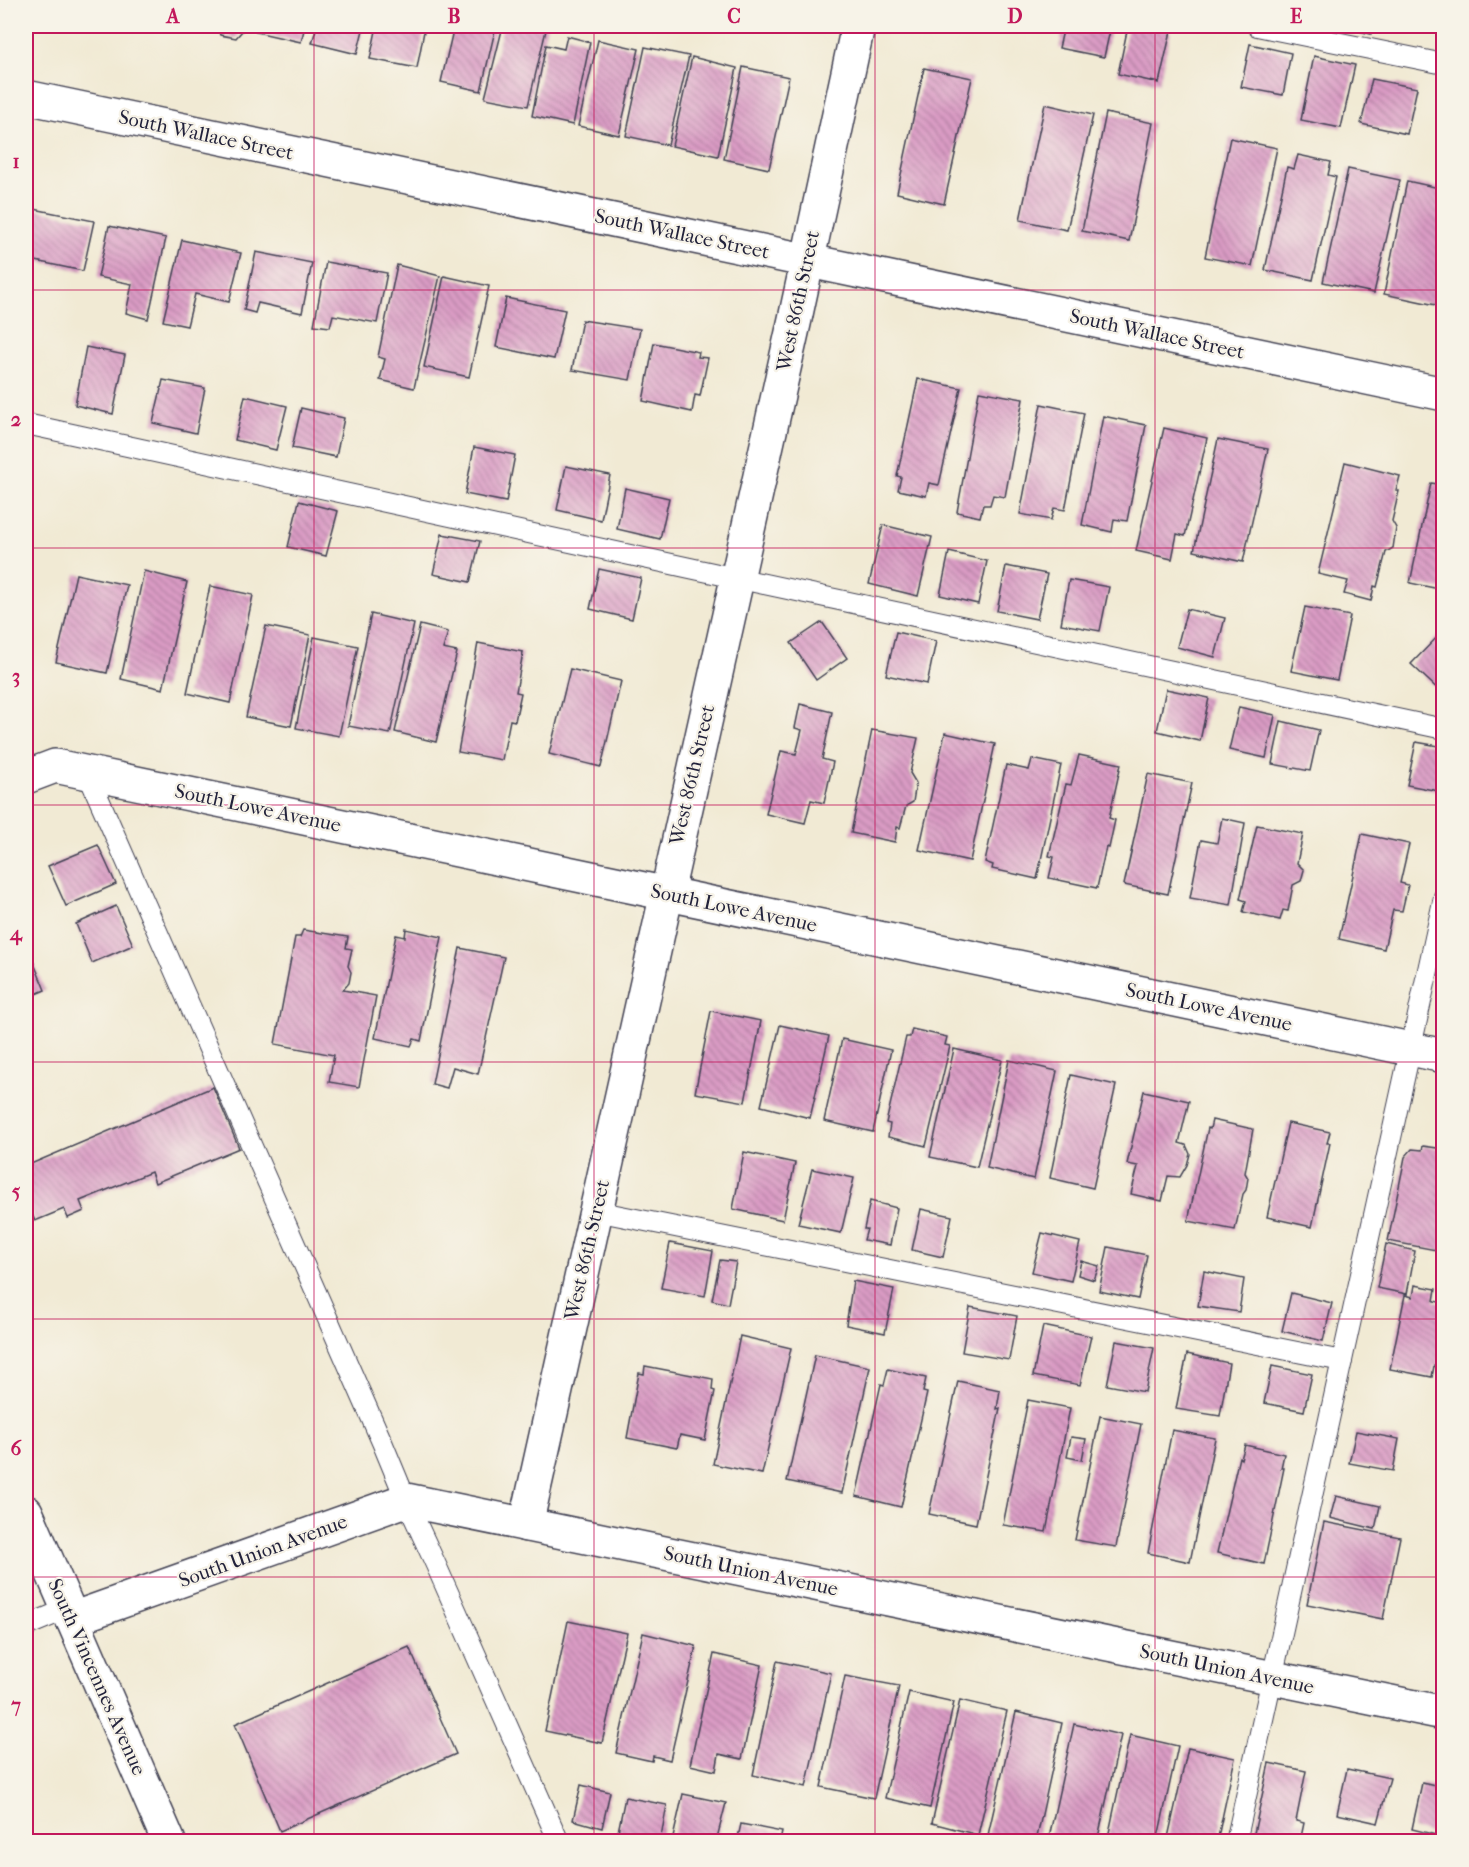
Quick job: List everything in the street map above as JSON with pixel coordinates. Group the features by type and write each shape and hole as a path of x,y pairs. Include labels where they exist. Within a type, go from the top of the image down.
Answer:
{"street":[{"name":"West 86th Street","path":"526,1525 858,26"},
{"name":"South Wallace Street","path":"26,97 1443,394"},
{"name":"South Lowe Avenue","path":"26,777 55,766 87,772 1443,1056"},
{"name":"South Union Avenue","path":"70,1614 406,1500 1443,1713"},
{"name":"South Vincennes Avenue","path":"26,1512 165,1840"}],"lane":[{"path":"1257,26 1443,64"},
{"path":"26,424 1443,729"},
{"path":"87,772 406,1500 559,1842"},
{"path":"1236,1842 1443,897"},
{"path":"596,1211 1342,1361"},
{"path":"26,1626 70,1614"}],"building":[{"path":"217,26 244,26 236,38 220,35"},
{"path":"257,26 305,26 301,42 256,32"},
{"path":"317,26 364,26 357,54 312,43"},
{"path":"377,26 425,26 417,68 370,59"},
{"path":"454,26 496,26 481,91 441,82"},
{"path":"503,26 547,26 528,106 485,98"},
{"path":"1064,26 1111,26 1104,57 1059,48"},
{"path":"1128,26 1171,31 1159,83 1118,74"},
{"path":"1338,26 1372,26 1371,34"},
{"path":"567,36 590,42 573,125 532,116 546,45 564,49"},
{"path":"598,40 639,49 619,135 578,126"},
{"path":"1250,44 1291,53 1283,95 1241,87"},
{"path":"645,47 689,56 668,145 626,136"},
{"path":"1314,56 1355,65 1341,128 1301,120"},
{"path":"692,57 737,68 718,156 672,146"},
{"path":"743,67 789,77 769,169 724,159"},
{"path":"924,68 972,78 944,204 897,193"},
{"path":"1372,79 1417,88 1407,134 1361,124"},
{"path":"1045,104 1093,115 1067,230 1020,220"},
{"path":"1106,113 1153,123 1129,241 1082,231"},
{"path":"1230,138 1277,148 1252,266 1205,257"},
{"path":"1298,155 1331,162 1328,175 1336,177 1313,280 1265,270 1287,167 1294,169"},
{"path":"1348,169 1400,180 1374,293 1323,282"},
{"path":"1407,181 1444,189 1444,267 1436,305 1384,294"},
{"path":"34,209 94,221 83,271 26,259 26,246"},
{"path":"109,226 166,238 148,319 126,313 132,284 98,277"},
{"path":"182,240 241,253 229,302 195,294 187,326 163,321"},
{"path":"256,252 312,263 302,313 258,303 255,313 244,310"},
{"path":"326,262 387,273 377,323 333,315 330,327 314,325"},
{"path":"397,265 440,276 414,388 380,380 385,359 378,357"},
{"path":"444,276 489,286 469,377 424,367"},
{"path":"506,298 565,310 554,359 496,347"},
{"path":"582,320 640,329 630,380 572,370"},
{"path":"654,343 699,352 698,357 708,358 700,396 695,395 692,412 643,401"},
{"path":"86,347 125,355 113,414 75,405"},
{"path":"918,379 961,388 939,485 929,483 926,496 898,490 901,477 897,476"},
{"path":"163,380 205,388 196,433 153,423"},
{"path":"979,391 1023,399 1005,497 993,495 990,505 983,505 980,517 957,512"},
{"path":"245,396 287,406 276,450 235,440"},
{"path":"1041,404 1084,413 1065,510 1054,508 1051,520 1020,514"},
{"path":"301,408 344,418 336,457 292,448"},
{"path":"1103,416 1146,425 1127,521 1114,519 1112,532 1082,525"},
{"path":"1164,428 1207,438 1185,536 1177,534 1172,559 1136,551"},
{"path":"1218,439 1268,449 1243,562 1194,551"},
{"path":"474,447 515,455 506,502 465,494"},
{"path":"1345,462 1400,476 1392,521 1396,528 1393,548 1386,552 1371,601 1344,594 1348,581 1318,574"},
{"path":"566,466 610,475 601,520 557,510"},
{"path":"1431,483 1444,485 1444,590 1410,583"},
{"path":"625,488 669,498 660,539 617,529"},
{"path":"299,501 338,511 326,556 288,547"},
{"path":"883,525 932,537 918,596 869,584"},
{"path":"442,534 480,541 470,582 433,574"},
{"path":"949,552 987,561 978,604 940,595"},
{"path":"1006,566 1047,574 1037,619 997,611"},
{"path":"599,569 641,578 632,619 590,609"},
{"path":"144,571 187,582 163,689 121,679"},
{"path":"76,574 127,585 107,673 56,662"},
{"path":"1069,580 1109,587 1100,631 1061,624"},
{"path":"210,586 253,595 230,703 187,693"},
{"path":"1305,607 1350,616 1337,680 1291,671"},
{"path":"1187,609 1225,618 1215,657 1177,647"},
{"path":"371,614 414,624 390,734 348,726"},
{"path":"822,622 847,658 816,680 791,643"},
{"path":"420,625 448,632 443,649 457,652 436,742 395,732"},
{"path":"266,626 310,635 291,726 246,717"},
{"path":"896,632 936,641 927,684 886,675"},
{"path":"1441,633 1444,634 1444,695 1411,664"},
{"path":"314,637 358,646 339,736 296,728"},
{"path":"478,643 523,652 516,692 521,693 515,721 510,720 502,760 458,752"},
{"path":"570,669 621,681 601,767 549,754"},
{"path":"1166,689 1209,698 1200,741 1157,731"},
{"path":"800,704 832,712 822,759 833,762 824,803 811,800 805,823 766,814 781,751 796,754 802,730 795,728"},
{"path":"1239,707 1275,715 1266,758 1229,750"},
{"path":"1281,721 1319,730 1310,771 1272,764"},
{"path":"872,730 918,738 910,773 916,783 913,802 906,806 900,828 897,827 895,842 851,833"},
{"path":"945,733 995,744 970,861 919,850"},
{"path":"1416,742 1444,747 1444,792 1407,785"},
{"path":"1079,755 1121,764 1109,818 1115,820 1097,888 1049,878 1054,857 1049,856 1066,784 1071,785"},
{"path":"1032,759 1061,765 1037,879 992,869 993,865 985,862 1006,765 1029,770"},
{"path":"1148,774 1192,783 1168,894 1124,885"},
{"path":"1222,818 1245,823 1231,905 1190,898 1201,840 1217,843"},
{"path":"1257,825 1303,834 1297,863 1304,870 1301,881 1293,885 1288,911 1283,910 1280,920 1243,912 1246,901 1240,899"},
{"path":"1362,834 1409,844 1400,883 1408,885 1402,911 1393,910 1384,949 1339,939"},
{"path":"98,845 116,884 66,906 48,866"},
{"path":"116,906 133,945 92,963 76,924"},
{"path":"406,929 442,937 421,1041 414,1039 411,1046 375,1038 396,935 405,937"},
{"path":"303,930 348,937 346,948 352,949 348,966 351,972 349,983 343,990 376,996 359,1087 329,1082 334,1055 275,1044 295,937 300,937"},
{"path":"460,948 504,957 478,1074 453,1067 447,1088 432,1084"},
{"path":"28,949 45,990 26,998 26,950"},
{"path":"711,1011 761,1021 745,1102 695,1093"},
{"path":"780,1025 829,1036 810,1118 761,1106"},
{"path":"912,1029 947,1037 945,1045 950,1046 926,1146 888,1137 890,1124 886,1123 906,1037 910,1037"},
{"path":"842,1039 891,1050 873,1132 824,1121"},
{"path":"954,1049 1002,1060 977,1167 930,1157"},
{"path":"1009,1060 1057,1071 1034,1179 987,1168"},
{"path":"1071,1075 1116,1085 1093,1188 1050,1178"},
{"path":"213,1087 239,1148 155,1183 151,1172 80,1201 84,1211 68,1218 64,1209 35,1221 26,1200 26,1166"},
{"path":"1144,1091 1189,1101 1179,1143 1186,1145 1190,1154 1180,1177 1168,1176 1162,1201 1131,1194 1138,1166 1127,1164"},
{"path":"1212,1120 1253,1129 1245,1173 1248,1178 1246,1190 1243,1194 1235,1230 1188,1221 1208,1128 1210,1129"},
{"path":"1288,1123 1330,1132 1327,1143 1330,1143 1312,1227 1267,1217"},
{"path":"1423,1146 1444,1149 1444,1242 1441,1251 1388,1241 1405,1157 1412,1149 1422,1150"},
{"path":"744,1152 795,1163 783,1220 733,1209"},
{"path":"812,1169 854,1178 841,1233 798,1224"},
{"path":"870,1201 897,1208 890,1245 864,1240"},
{"path":"921,1209 952,1216 943,1257 912,1250"},
{"path":"1042,1233 1080,1242 1071,1281 1032,1272"},
{"path":"670,1243 713,1251 705,1296 661,1288"},
{"path":"1386,1244 1415,1251 1407,1294 1377,1288"},
{"path":"1108,1247 1147,1255 1138,1299 1099,1291"},
{"path":"720,1260 736,1262 728,1304 712,1300"},
{"path":"1081,1261 1099,1266 1094,1280 1078,1275"},
{"path":"1204,1271 1244,1279 1239,1312 1198,1306"},
{"path":"853,1281 894,1289 885,1333 846,1325"},
{"path":"1415,1285 1436,1289 1434,1301 1444,1303 1444,1368 1434,1366 1432,1377 1390,1369 1405,1295 1413,1297"},
{"path":"1291,1293 1332,1303 1323,1341 1282,1331"},
{"path":"970,1307 1017,1316 1009,1360 962,1352"},
{"path":"1043,1326 1091,1336 1080,1385 1033,1376"},
{"path":"740,1336 791,1348 762,1474 713,1464"},
{"path":"1116,1341 1154,1348 1145,1392 1107,1385"},
{"path":"1187,1354 1229,1363 1220,1416 1176,1409"},
{"path":"815,1355 870,1367 842,1493 787,1481"},
{"path":"645,1366 713,1379 712,1390 715,1391 705,1440 680,1435 677,1448 627,1438 639,1373 644,1374"},
{"path":"1272,1366 1312,1374 1304,1411 1264,1403"},
{"path":"888,1369 926,1378 923,1392 927,1393 901,1507 856,1496 881,1384 884,1385"},
{"path":"958,1381 1000,1390 997,1409 1000,1408 976,1524 929,1514"},
{"path":"1028,1400 1070,1408 1046,1532 1003,1525"},
{"path":"1100,1416 1141,1424 1116,1547 1075,1540"},
{"path":"1172,1430 1215,1438 1190,1562 1148,1553"},
{"path":"1356,1431 1399,1439 1393,1471 1349,1463"},
{"path":"1071,1437 1086,1439 1082,1460 1067,1457"},
{"path":"1245,1445 1284,1454 1281,1468 1284,1468 1264,1564 1217,1553 1239,1457 1241,1459"},
{"path":"1336,1496 1380,1506 1375,1529 1330,1518"},
{"path":"1324,1522 1400,1537 1383,1619 1307,1604"},
{"path":"568,1621 627,1633 602,1743 545,1731"},
{"path":"643,1633 696,1646 670,1760 653,1756 652,1761 616,1753"},
{"path":"409,1647 456,1754 280,1831 235,1724"},
{"path":"714,1654 762,1665 742,1759 719,1754 716,1771 690,1765"},
{"path":"777,1661 831,1673 806,1787 753,1775"},
{"path":"845,1676 899,1686 874,1798 821,1787"},
{"path":"909,1692 954,1702 930,1808 885,1798"},
{"path":"960,1700 1007,1711 978,1835 932,1823"},
{"path":"1016,1712 1062,1723 1036,1842 1018,1842 988,1835"},
{"path":"1074,1724 1121,1735 1097,1842 1048,1842"},
{"path":"1130,1735 1178,1746 1157,1842 1107,1842"},
{"path":"1188,1748 1235,1758 1217,1842 1167,1842"},
{"path":"1269,1763 1306,1771 1296,1821 1304,1823 1300,1842 1267,1842 1253,1838"},
{"path":"1347,1769 1390,1778 1378,1823 1337,1814"},
{"path":"1422,1783 1444,1788 1444,1837 1412,1829"},
{"path":"581,1785 610,1792 602,1828 573,1820"},
{"path":"683,1794 726,1803 716,1842 672,1842"},
{"path":"625,1797 667,1805 660,1842 616,1842"},
{"path":"741,1824 782,1832 780,1842 737,1842"}]}
